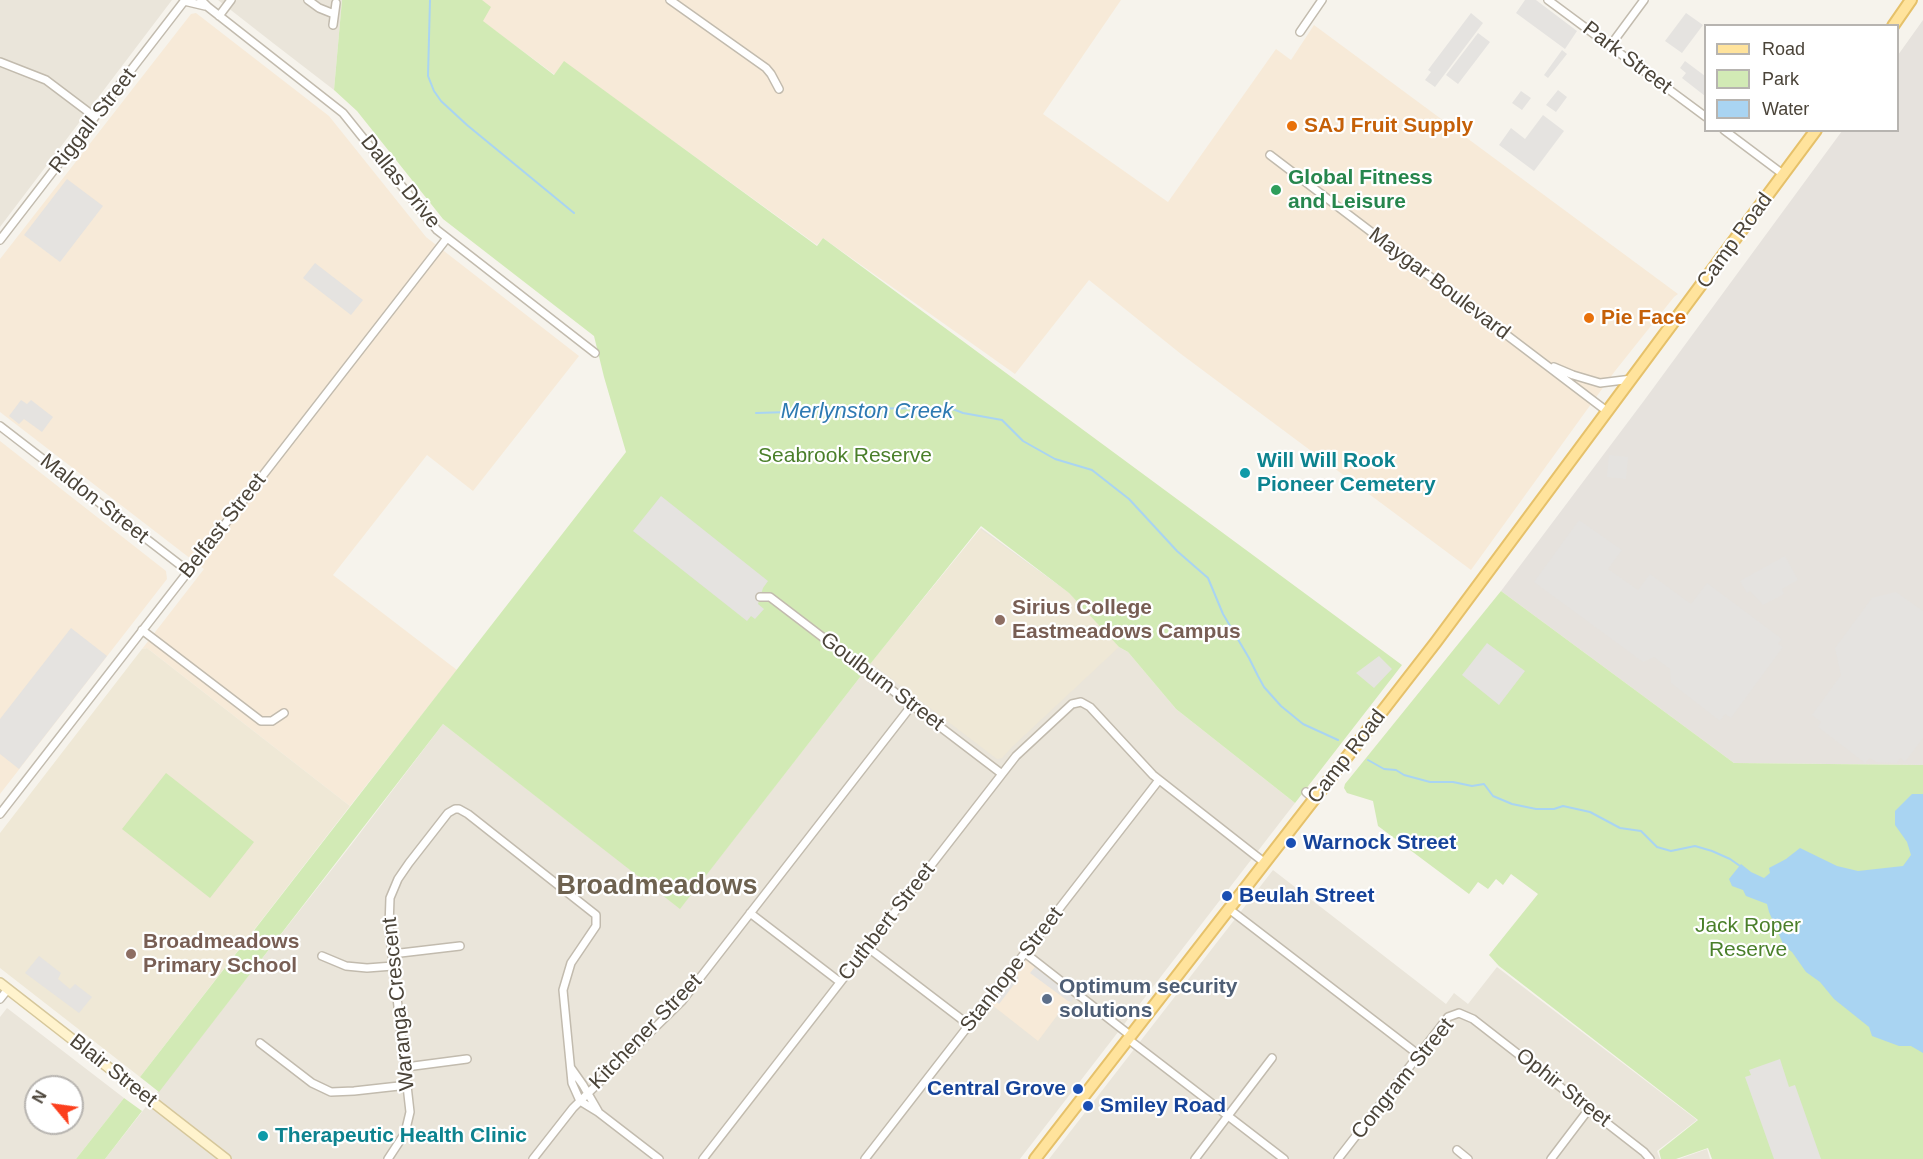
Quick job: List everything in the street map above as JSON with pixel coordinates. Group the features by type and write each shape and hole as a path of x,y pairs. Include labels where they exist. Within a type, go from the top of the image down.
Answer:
{"main road":[{"path":"1894,24 1911,0"},
{"name":"Camp Road","path":"1035,1159 1265,863 1310,795 1436,642 1815,132"}],"street":[{"name":"Dallas Drive","path":"201,0 343,113 430,222 447,238 595,353"},
{"path":"219,16 231,0"},
{"path":"308,0 319,8 334,14"},
{"path":"670,0 766,68 779,89"},
{"path":"1300,32 1322,0"},
{"name":"Park Street","path":"1548,0 1704,116"},
{"path":"1610,46 1644,0"},
{"name":"Dallas Drive","path":"184,1 207,7"},
{"name":"Riggall Street","path":"0,240 184,1"},
{"path":"333,25 336,3"},
{"path":"0,62 46,80 96,117"},
{"path":"1727,132 1784,175"},
{"name":"Maygar Boulevard","path":"1270,155 1608,412"},
{"name":"Belfast Street","path":"0,814 447,238"},
{"path":"1543,362 1573,375 1600,383 1632,379"},
{"name":"Maldon Street","path":"0,426 188,572"},
{"name":"Goulburn Street","path":"760,597 770,597 1002,774"},
{"path":"142,630 261,721 272,721 284,713"},
{"name":"Cuthbert Street","path":"703,1158 1002,774 1029,743 1068,707 1081,702 1095,711 1159,780"},
{"name":"Kitchener Street","path":"533,1159 580,1101 682,1001 912,705"},
{"path":"1159,780 1265,863"},
{"name":"Stanhope Street","path":"865,1159 1159,780"},
{"name":"Waranga Crescent","path":"388,1159 402,1139 410,1112 389,927 390,898 398,879 448,813 455,809 464,811 596,915 596,926 574,956 564,981 564,1008 572,1083 580,1101"},
{"path":"1229,909 1419,1055"},
{"path":"750,913 840,982"},
{"path":"392,954 460,946"},
{"path":"867,947 969,1025"},
{"path":"1024,953 1284,1159"},
{"path":"322,956 346,966 367,968 393,966"},
{"path":"0,999 4,986"},
{"name":"Blair Street","path":"4,986 226,1159"},
{"name":"Congram Street","path":"1338,1159 1448,1017 1460,1013 1473,1019"},
{"name":"Ophir Street","path":"1473,1019 1650,1159"},
{"path":"260,1043 312,1083 331,1092 408,1085"},
{"path":"1195,1159 1272,1058"},
{"path":"406,1067 467,1059"},
{"name":"Waranga Crescent","path":"571,1068 598,1112"},
{"path":"580,1101 659,1159"},
{"path":"1551,1159 1589,1109"},
{"path":"1457,1150 1468,1159"}],"shaded area":[{"path":"0,0 172,0 0,227"},
{"path":"218,0 342,0 334,90 273,43"},
{"path":"482,0 1121,0 1043,114 1168,202 1276,49 1291,60 1314,25 1678,294 1615,371 1471,570 1181,354 1089,280 1015,374 823,238 817,245 564,62 555,75 482,21"},
{"path":"1525,0 1536,0 1577,31 1565,49 1516,13"},
{"path":"196,13 329,116 426,237 579,356 473,491 427,455 333,575 457,670 350,806 147,648 142,649 204,569 0,412 0,259 191,14"},
{"path":"1471,13 1483,23 1435,87 1425,80 1431,72 1428,70"},
{"path":"1686,13 1703,25 1682,53 1665,41"},
{"path":"1923,20 1923,765 1734,763 1501,591 1841,132 1899,132 1899,54"},
{"path":"1478,33 1490,42 1458,84 1446,75"},
{"path":"1562,50 1567,54 1548,78 1544,75"},
{"path":"1685,61 1704,75 1704,95 1682,78 1686,73 1680,68"},
{"path":"1558,90 1567,97 1556,112 1546,105"},
{"path":"1521,91 1531,98 1522,110 1512,103"},
{"path":"1543,115 1564,131 1534,171 1499,145 1511,128 1525,139"},
{"path":"67,179 103,206 60,262 24,235"},
{"path":"315,263 363,300 351,315 303,278"},
{"path":"21,400 27,404 31,400 53,417 42,432 24,419 19,424 9,416"},
{"path":"0,441 166,571 167,579 0,794"},
{"path":"1609,455 1628,457 1626,479 1607,477"},
{"path":"661,496 768,581 758,604 764,609 755,619 751,616 747,621 633,531"},
{"path":"1579,520 1622,550 1608,569 1638,590 1650,574 1691,604 1707,583 1782,639 1778,644 1783,647 1731,718 1725,714 1720,721 1671,683 1670,669 1654,657 1643,662 1534,582"},
{"path":"981,528 1069,593 1119,647 1128,652 1176,709 1295,803 1020,1159 105,1159 443,724 680,908 871,663"},
{"name":"Sirius College Eastmeadows Campus","path":"980,529 1069,593 1119,647 1002,758 997,759 871,663"},
{"path":"1785,556 1798,580 1782,589 1784,594 1763,605 1750,591 1747,593 1740,581"},
{"path":"1896,592 1923,611 1923,738 1905,762 1900,758 1897,763 1876,762 1870,758 1865,763 1818,727 1821,722 1812,715 1841,675 1835,648 1872,598"},
{"path":"71,628 107,656 19,769 0,754 0,719"},
{"path":"1487,643 1525,671 1499,705 1462,675"},
{"path":"147,648 350,806 140,1077 0,968 0,833 142,649"},
{"path":"1379,656 1392,669 1374,688 1356,673"},
{"path":"1273,870 1446,1004 1454,993 1468,1004 1497,967 1697,1120 1657,1151 1660,1159 1049,1159"},
{"path":"1025,953 1077,994 1069,1004 1065,1005 1038,1041 987,1001"},
{"path":"39,956 61,973 58,979 70,989 75,984 92,997 79,1013 25,973"},
{"path":"1035,967 1074,998 1071,1002 1030,973"},
{"path":"1014,974 1019,978 999,1004 994,1000"},
{"path":"7,1008 124,1098 76,1159 0,1159 0,1017"},
{"path":"1780,1059 1789,1087 1795,1085 1821,1159 1774,1159 1745,1077 1751,1075 1749,1070"},
{"path":"1707,1149 1710,1159 1679,1159"}],"green space":[{"name":"Seabrook Reserve","path":"342,0 482,0 491,7 483,21 554,75 564,61 817,246 823,238 1402,665 1295,803 1176,709 1128,652 1119,647 1069,593 981,526 871,663 680,909 443,724 159,1092 140,1077 626,452 594,336 443,219 357,111 334,90"},
{"name":"Jack Roper Reserve","path":"1501,591 1734,763 1923,765 1923,1159 1712,1159 1708,1148 1676,1159 1661,1159 1659,1151 1698,1120 1499,966 1489,955 1538,894 1511,874 1503,885 1496,879 1488,889 1478,882 1469,894 1378,826 1373,801 1347,793 1344,788 1345,784"},
{"path":"166,773 254,842 210,898 122,829"},
{"path":"124,1098 142,1111 105,1159 76,1159"}],"water":[{"path":"1912,794 1923,794 1923,1053 1911,1046 1899,1046 1872,1036 1869,1027 1834,999 1820,982 1806,972 1792,952 1784,946 1767,904 1746,896 1743,890 1732,886 1729,879 1741,864 1764,878 1770,873 1769,868 1800,848 1837,866 1858,871 1903,866 1911,855 1907,842 1895,825 1895,811"}],"waterway":[{"name":"Merlynston Creek","path":"430,0 428,76 434,91 441,101 467,125 574,213"},
{"name":"Merlynston Creek","path":"756,413 813,409 950,408 963,413 1002,420 1023,441 1055,459 1092,470 1129,499 1177,551 1208,578 1223,614 1264,687 1281,706 1303,724 1338,740"},
{"name":"Merlynston Creek","path":"1368,760 1384,769 1396,770 1404,775 1430,782 1453,782 1472,786 1484,784 1493,796 1512,804 1536,809 1554,809 1563,806 1590,812 1620,828 1641,831 1657,847 1671,851 1695,846 1712,851 1740,866"}],"place":[{"name":"SAJ Fruit Supply","path":"1292,126"},
{"name":"Global Fitness and Leisure","path":"1276,190"},
{"name":"Pie Face","path":"1589,318"},
{"name":"Will Will Rook Pioneer Cemetery","path":"1245,473"},
{"name":"Sirius College Eastmeadows Campus","path":"1000,620"},
{"name":"Warnock Street","path":"1291,843"},
{"name":"Beulah Street","path":"1227,896"},
{"name":"Broadmeadows Primary School","path":"131,954"},
{"name":"Optimum security solutions","path":"1047,999"},
{"name":"Central Grove","path":"1078,1089"},
{"name":"Smiley Road","path":"1088,1106"},
{"name":"Therapeutic Health Clinic","path":"263,1136"}],"district":[{"name":"Broadmeadows","path":"657,887"}]}
